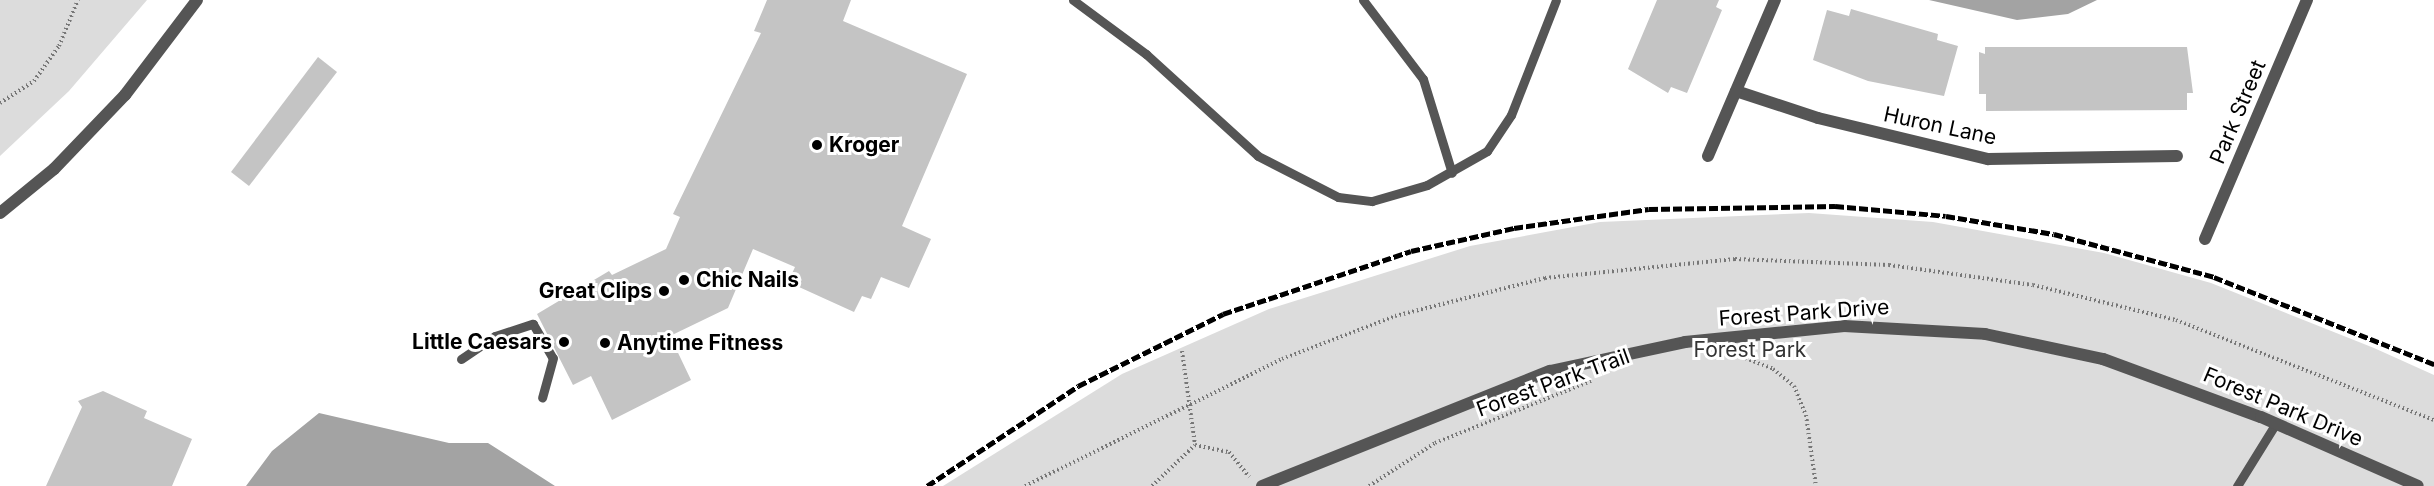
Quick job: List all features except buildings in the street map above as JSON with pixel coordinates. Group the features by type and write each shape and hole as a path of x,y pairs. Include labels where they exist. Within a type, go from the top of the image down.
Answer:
{"street":[{"path":"0,213 54,169 125,95 197,0"},
{"path":"1708,156 1775,0"},
{"name":"Park Street","path":"2205,238 2307,0"},
{"name":"Huron Lane","path":"1736,91 1818,118 1988,159 2177,156"},
{"name":"Forest Park Drive","path":"1262,486 1550,371 1685,342 1844,326 1951,331 2043,344 2168,379 2277,423 2418,486"}],"lane":[{"path":"1073,0 1146,54 1258,156 1306,183 1338,197 1372,201 1452,173 1487,151 1511,115 1556,0"},
{"path":"1363,0 1406,49 1423,79 1452,173"},
{"path":"461,359 495,336 533,324 553,358 542,398"},
{"path":"2237,486 2277,423"}],"path":[{"path":"0,103 34,81 59,46 78,0"},
{"path":"1182,351 1195,445"},
{"path":"1723,356 1754,358 1794,386 1806,416 1816,486"},
{"name":"Forest Park Trail","path":"1369,486 1435,443 1603,377"},
{"path":"1152,486 1195,445"},
{"path":"1195,445 1228,452 1253,486"}],"green space":[{"path":"0,0 147,0 69,91 0,156"},
{"name":"Forest Park","path":"1809,213 1933,222 2104,253 2211,283 2374,348 2434,375 2434,486 943,486 1122,374 1269,309 1470,246 1600,222"}],"shaded area":[{"path":"1929,0 2097,0 2068,14 2017,20"},
{"path":"319,413 449,443 488,443 555,486 246,486 272,451"}],"railway":[{"path":"927,486 1078,386 1223,314 1411,251 1514,228 1649,209 1835,206 1946,216 2054,234 2214,277 2434,364"}],"place":[{"name":"Kroger","path":"817,145"},
{"name":"Chic Nails","path":"684,280"},
{"name":"Great Clips","path":"664,291"},
{"name":"Little Caesars","path":"564,342"},
{"name":"Anytime Fitness","path":"605,343"}]}
